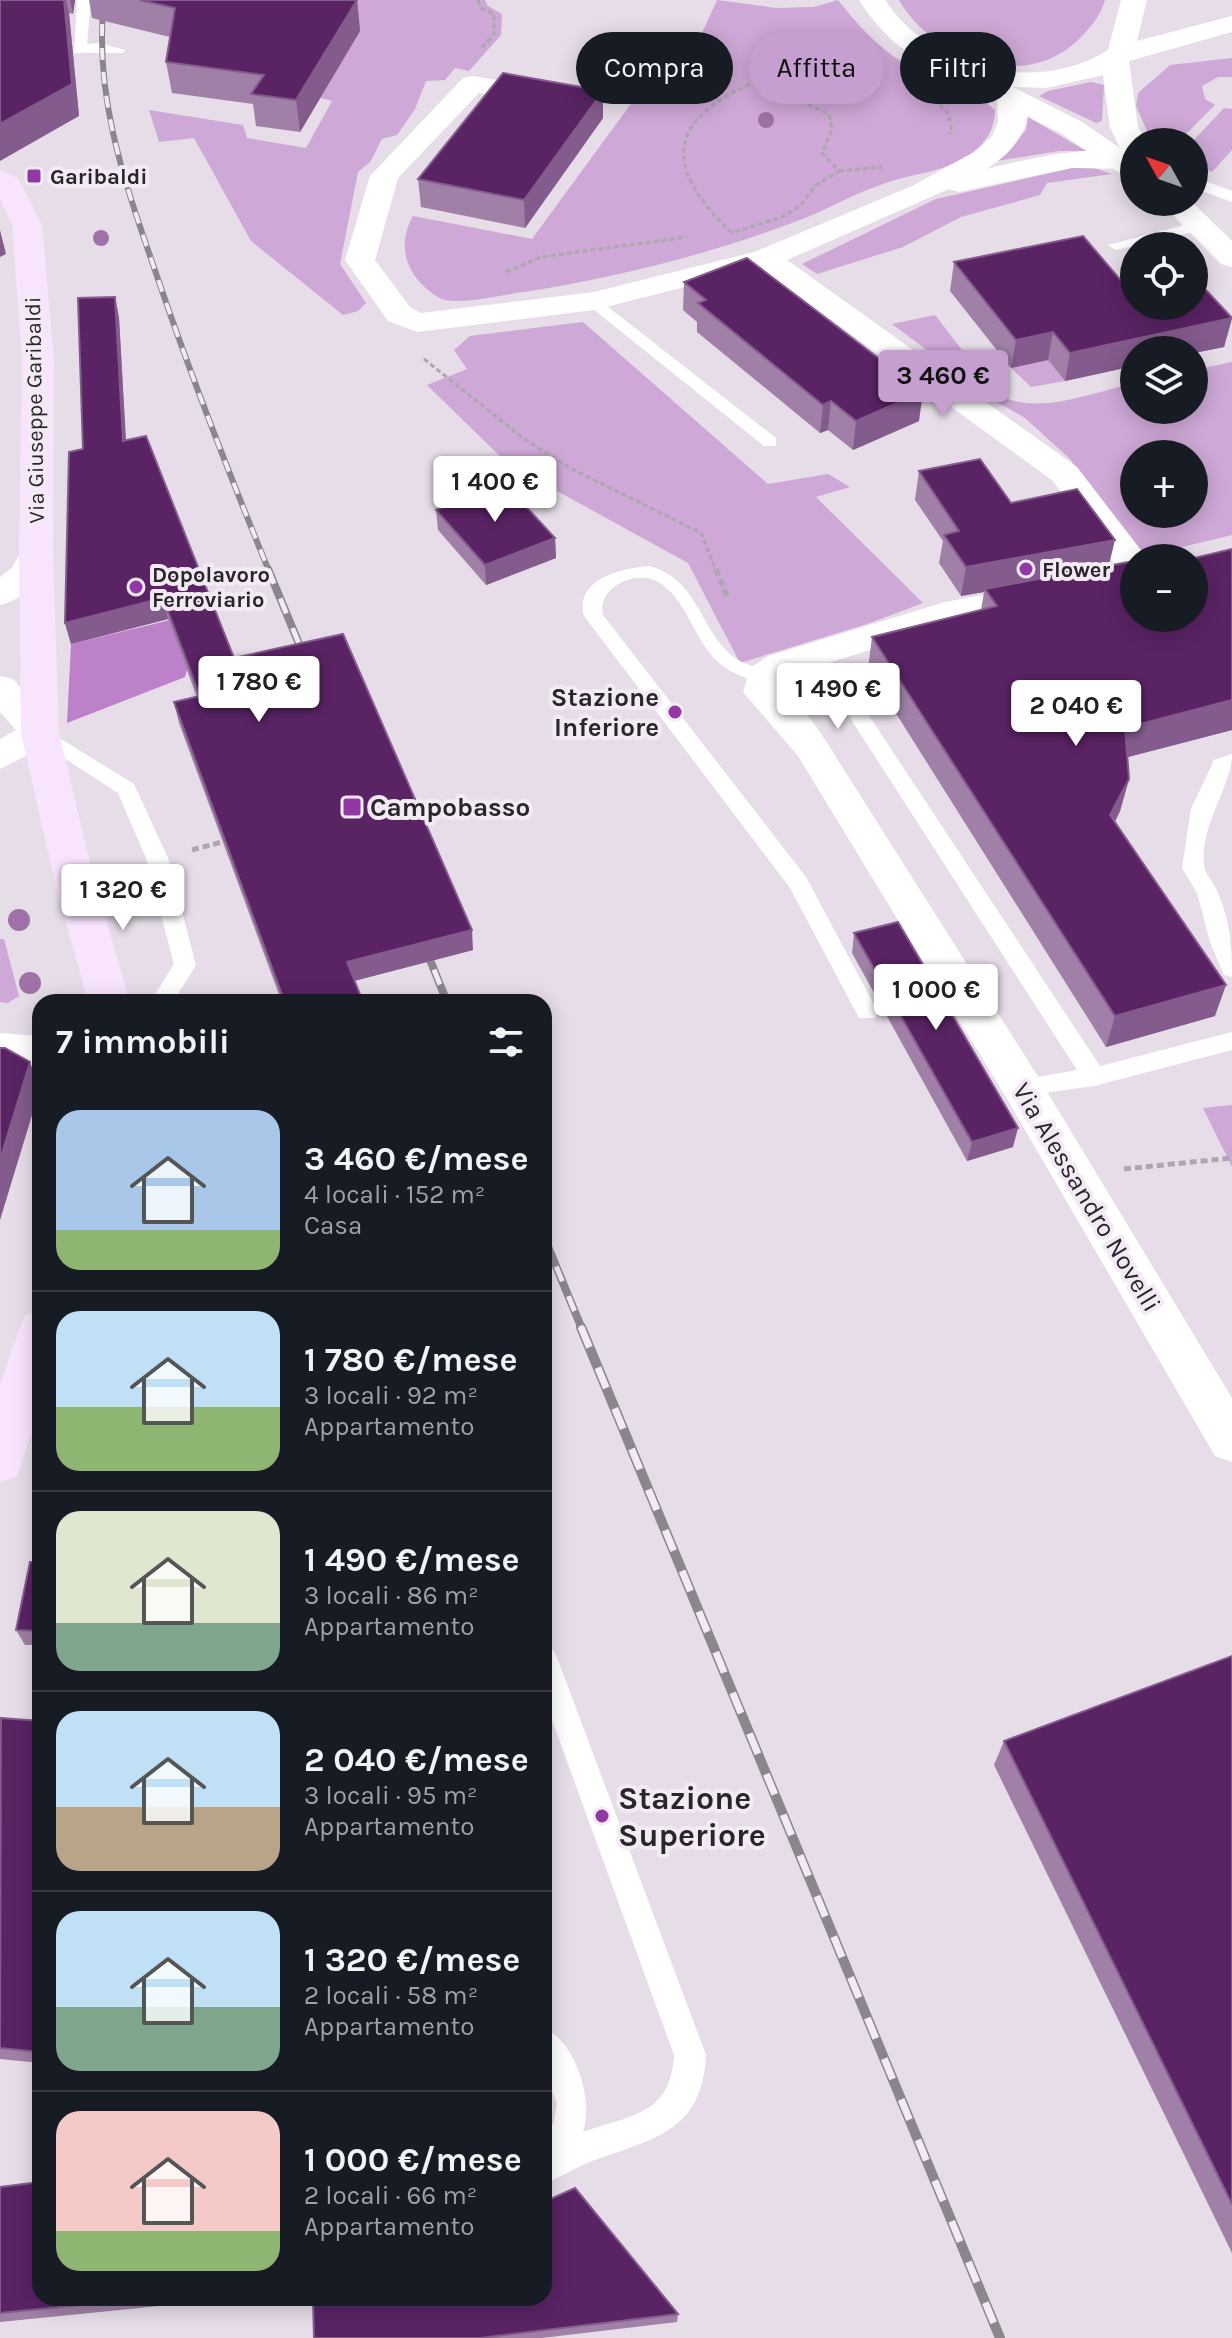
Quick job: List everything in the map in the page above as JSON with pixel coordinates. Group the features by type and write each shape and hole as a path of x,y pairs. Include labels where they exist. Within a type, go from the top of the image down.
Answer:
{"main road":[{"name":"Via Giuseppe Garibaldi","path":"3,184 27,225 38,361 36,553 40,733 107,994"},
{"path":"0,1461 32,1356"}],"street":[{"path":"872,0 879,12 900,33"},
{"path":"1124,128 1118,57 1134,0"},
{"path":"1016,77 1054,79 1086,72 1118,57 1232,24"},
{"path":"576,102 473,84 384,176 360,260 399,314 417,323 594,301 765,258 922,192 986,157 1005,140 1012,123 1011,104"},
{"path":"1016,100 1120,154"},
{"path":"922,192 1071,159 1120,160"},
{"path":"1190,216 1232,258"},
{"path":"765,258 1065,474 1120,547"},
{"name":"Via Giuseppe Garibaldi","path":"0,594 27,574 36,553"},
{"path":"763,677 781,665 945,614 1120,581"},
{"name":"Via Alessandro Novelli","path":"763,677 761,692 797,727 811,747 1022,1087 1232,1441"},
{"path":"0,688 40,733 0,756"},
{"path":"0,1049 32,1051"}],"lane":[{"path":"84,0 79,50 99,47 118,50"},
{"path":"1208,188 1232,197"},
{"path":"1116,245 1200,226"},
{"path":"594,301 770,442"},
{"path":"763,677 725,661 682,592 661,576 628,575 599,587 593,595 590,606 594,616 798,883 867,1012"},
{"path":"855,710 1094,1077"},
{"path":"40,733 127,789 157,858 185,965 166,994"},
{"path":"1232,761 1221,765 1202,809 1193,868 1212,896 1219,945 1232,969"},
{"path":"1022,1087 1094,1077 1232,1041"},
{"path":"552,1682 690,2055 691,2071 686,2092 659,2121 552,2162"},
{"path":"552,2057 567,2080 575,2111 566,2138 552,2156"}],"path":[{"path":"749,85 715,100 698,117 687,144 683,167 698,193 732,233 765,258"},
{"path":"807,104 829,114 832,129 822,153 839,171"},
{"path":"940,104 948,113 952,130 943,141"},
{"path":"718,234 732,233 782,217 800,206 816,185 839,171 889,165"},
{"path":"496,277 541,257 691,237"},
{"path":"417,323 425,363 523,438 570,468 701,533 731,605"},
{"path":"1072,1174 1232,1158"}],"shaded area":[{"path":"350,0 485,0 488,6 502,14 501,35 469,71 455,68 445,80 426,81 415,109 397,135 382,139 370,162 358,172 340,264 366,303 358,311 343,315 251,241 194,138 159,142 149,110 243,125 247,138 306,148 332,101 294,91"},
{"path":"717,0 776,8 814,7 838,0 866,32 749,32 749,104 884,104 884,50 900,61 900,104 988,104 995,110 991,130 975,151 948,166 894,180 801,220 691,256 591,280 474,300 445,300 423,285 409,266 405,251 405,237 413,216 532,239 631,104 733,104 733,32 702,32"},
{"path":"899,0 1105,0 1098,17 1078,40 1056,56 1032,64 1016,65 1016,32 926,32"},
{"path":"1232,58 1232,77 1218,77 1202,86 1205,99 1215,105 1192,128 1146,128 1136,106 1138,93 1170,65"},
{"path":"1091,82 1104,85 1102,121 1096,123 1039,96 1048,91"},
{"path":"1224,108 1232,109 1232,150 1212,172 1208,170 1208,128 1205,128"},
{"path":"1028,117 1086,151 1059,151 997,161 1026,130"},
{"path":"1086,165 1112,174 1047,183 1040,195 961,217 903,247 817,274 802,264 936,199"},
{"path":"935,315 993,390 1007,399 1024,403 1062,401 1120,387 1120,424 1208,424 1208,367 1232,362 1232,535 1195,544 1132,544 1070,459 1025,418 997,402 892,324"},
{"path":"583,322 768,484 828,474 850,487 816,497 923,603 867,624 740,663 688,563 508,464 427,385 467,369 454,350 470,336"},
{"path":"1048,360 1065,381 1031,387 1011,368"},
{"path":"203,612 185,677 67,723 71,644"},
{"path":"0,939 4,939 19,996 8,1003 0,1002"},
{"path":"1232,1105 1232,1167 1203,1108"}],"building":[{"path":"0,0 64,0 72,84 0,124"},
{"path":"140,0 357,0 296,100 251,94 264,75 166,62 175,8"},
{"path":"503,73 576,86 576,104 594,104 524,200 418,179"},
{"path":"1083,236 1120,279 1120,320 1208,320 1208,292 1232,318 1149,336 1120,336 1120,342 1070,353 1053,332 1016,340 954,262"},
{"path":"747,258 923,392 856,421 831,401 823,405 698,303 706,300 684,282"},
{"path":"115,297 123,441 146,436 234,658 343,634 472,930 347,962 360,994 282,994 174,702 200,696 163,598 65,623 69,452 83,449 78,298"},
{"path":"980,459 1011,503 1077,489 1115,540 966,567 944,535 959,531 919,471"},
{"path":"505,484 555,538 485,565 436,510"},
{"path":"1232,549 1232,700 1125,728 1129,779 1110,815 1226,985 1115,1016 872,637 997,606 985,589 1120,564 1120,632 1208,632 1208,555"},
{"path":"898,922 1018,1128 972,1142 854,933"},
{"path":"0,1048 30,1062 0,1160"},
{"path":"30,1562 32,1562 32,1631 16,1630"},
{"path":"1232,1656 1232,2204 1004,1741"},
{"path":"1,1718 32,1720 32,2051 0,2048"},
{"path":"32,2183 32,2306 70,2306 0,2313 0,2187"},
{"path":"575,2188 678,2314 480,2338 314,2338 313,2306 552,2306 552,2198"}],"railway":[{"path":"104,0 102,37 108,110 125,180 185,357 269,571"},
{"path":"268,569 307,663"},
{"path":"422,940 444,994"},
{"path":"552,1256 582,1329"},
{"path":"581,1327 1000,2338"}],"place":[{"name":"Garibaldi","path":"34,176"},
{"name":"Flower","path":"1026,569"},
{"name":"Dopolavoro Ferroviario","path":"136,587"},
{"name":"Stazione Inferiore","path":"675,712"},
{"name":"Campobasso","path":"352,807"},
{"name":"Stazione Superiore","path":"602,1816"}]}
